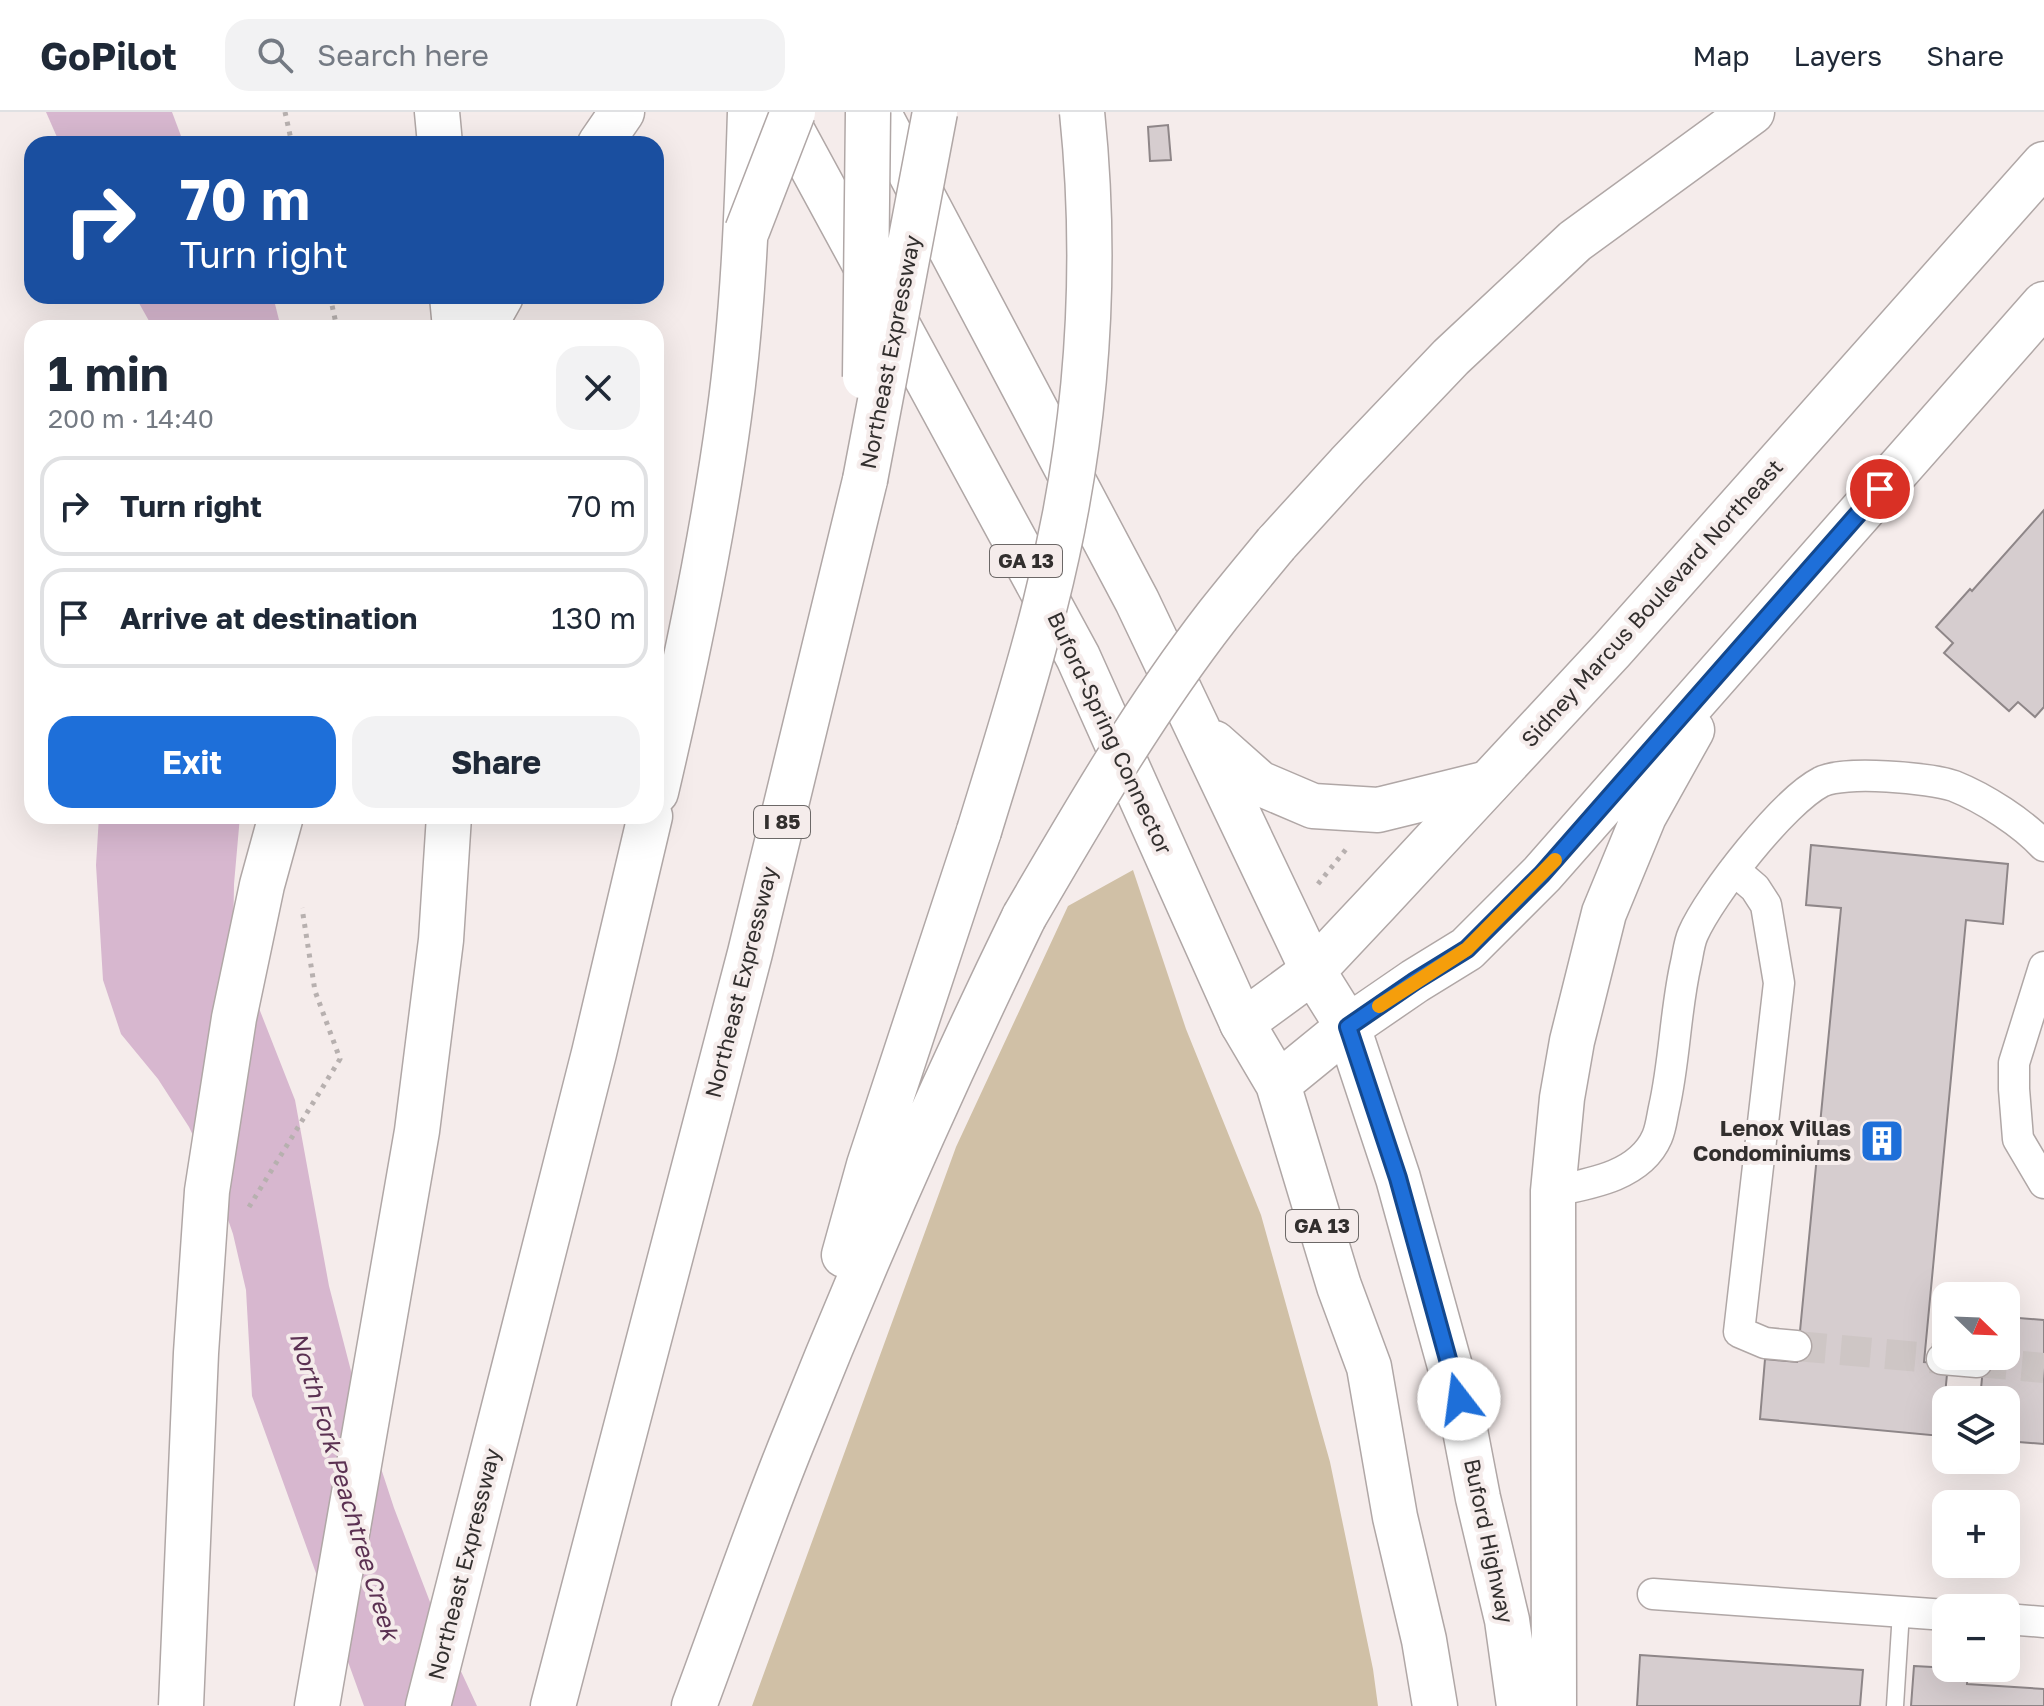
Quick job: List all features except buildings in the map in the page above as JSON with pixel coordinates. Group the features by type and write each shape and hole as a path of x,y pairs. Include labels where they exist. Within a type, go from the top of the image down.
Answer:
{"main road":[{"path":"437,112 439,136"},
{"path":"606,136 622,112"},
{"path":"664,756 697,605 729,414 747,231 750,112"},
{"name":"Buford-Spring Connector","path":"782,112 1078,657 1242,1023"},
{"path":"747,231 793,112"},
{"path":"865,480 868,112"},
{"path":"878,112 1137,601 1313,971"},
{"name":"Northeast Expressway","path":"553,1706 750,953 865,480 935,112"},
{"path":"795,1435 869,1165 979,831 1046,604 1075,450 1086,353 1091,258 1082,112"},
{"path":"694,1706 795,1435 916,1145 1024,917 1097,793 1162,693 1276,544 1451,357 1575,241 1752,112"},
{"name":"Sidney Marcus Boulevard Northeast","path":"1242,1023 1313,971 1612,650 2044,164"},
{"path":"1278,1084 1348,1027 1467,949 1542,874 2044,304"},
{"path":"1554,1706 1553,1191 1562,1098 1572,1041 1604,913 1644,816 1737,651"},
{"path":"1198,729 1259,783 1313,806 1378,810 1488,783"},
{"path":"181,1706 196,1353 207,1191 234,1018 262,885 279,824"},
{"path":"317,1706 417,1131 441,940 448,824"},
{"name":"Northeast Expressway","path":"428,1706 591,1068 648,824"},
{"name":"Buford Highway","path":"1313,971 1348,1027 1398,1178 1459,1399 1478,1498 1507,1620 1519,1706"},
{"name":"GA 13","path":"1242,1023 1278,1084 1339,1286 1369,1367 1395,1517 1424,1640 1435,1706"}],"street":[{"path":"1553,1191 1586,1185 1622,1173 1643,1157 1657,1138 1671,1078 1681,986 1692,935 1734,870 1795,802 1822,781 1852,775 1882,776 1952,786 2026,826 2044,846"},
{"path":"1734,870 1755,888 1766,905 1779,983 1739,1332 1765,1343 1796,1346"},
{"path":"2044,967 2014,1063 2018,1139 2044,1183"},
{"path":"1653,1594 1932,1614"},
{"path":"2020,1620 2044,1622"}],"lane":[{"path":"1895,1706 1901,1612"}],"path":[{"path":"285,112 290,136"},
{"path":"1311,892 1330,873 1348,847 1351,836"}],"shaded area":[{"path":"1133,870 1186,1029 1261,1215 1330,1462 1378,1706 752,1706 956,1147 1068,906"}],"water":[{"path":"46,112 172,112 181,136 56,136"},
{"path":"140,304 275,304 279,320 148,320"},
{"name":"North Fork Peachtree Creek","path":"99,824 239,824 233,942 295,1100 329,1286 358,1398 394,1508 435,1615 477,1706 364,1706 252,1396 246,1290 233,1234 214,1179 189,1127 158,1079 121,1034 103,980 96,865"}],"tunnel":[{"path":"1796,1346 1932,1358"},
{"path":"2020,1366 2044,1368"}],"slow traffic":[{"path":"1379,1006 1467,949 1555,860"}],"place":[{"name":"Lenox Villas Condominiums","path":"1882,1141"}],"route":[{"path":"1459,1399 1398,1178 1348,1027 1467,949 1542,874 1880,489"}]}
